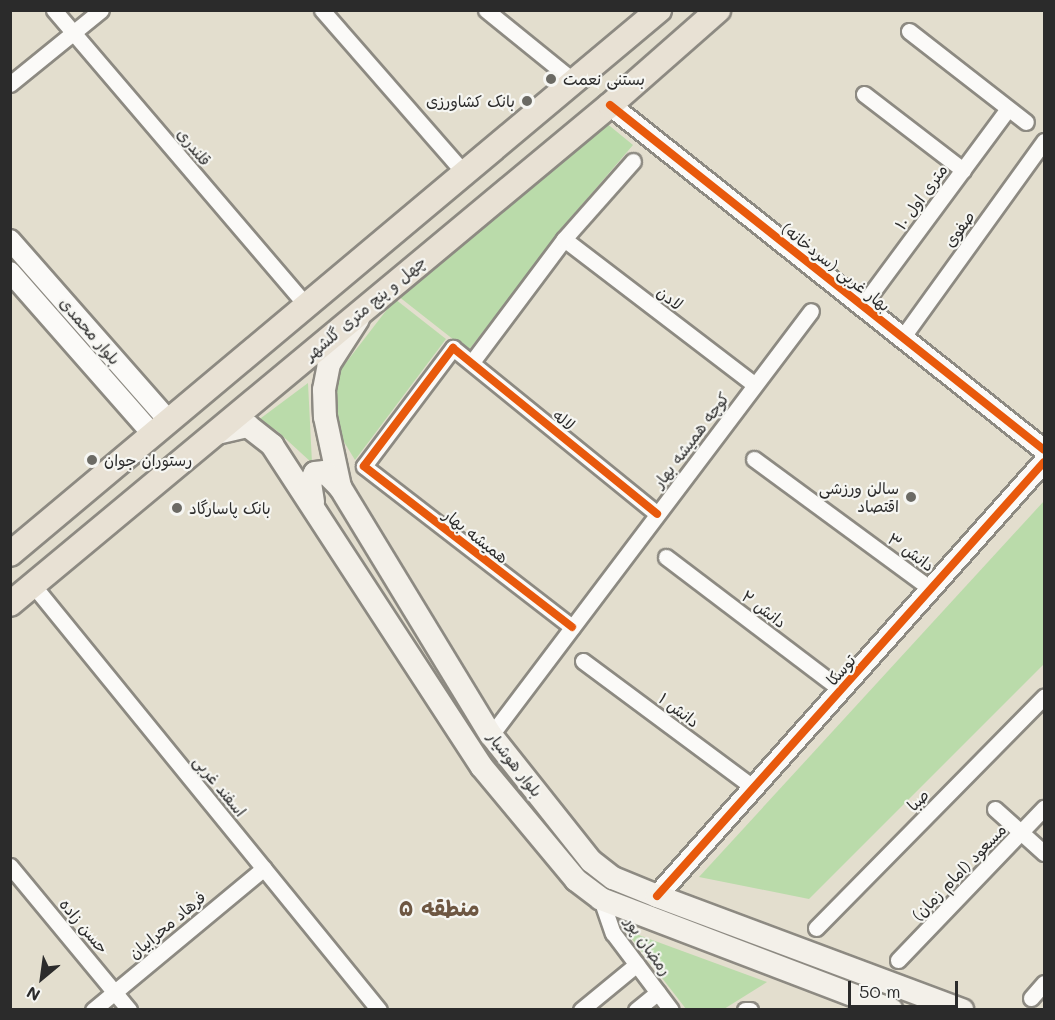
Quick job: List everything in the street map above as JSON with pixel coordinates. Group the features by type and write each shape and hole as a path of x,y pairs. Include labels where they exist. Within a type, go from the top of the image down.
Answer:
{"main road":[{"path":"10,554 659,10"},
{"name":"چهل و پنج متری گلشهر","path":"10,604 610,105 718,10"},
{"name":"بلوار هوشیار","path":"368,304 328,364 324,390 325,417 340,487 491,735 591,861 613,878 657,896 962,1010"},
{"name":"بلوار هوشیار","path":"217,433 248,426 265,437 313,502 482,767 576,880 601,899 891,1010"},
{"path":"313,502 310,483 315,473 325,472 340,487"}],"street":[{"name":"قلندری","path":"54,10 307,306"},
{"path":"10,84 101,10"},
{"path":"322,10 465,174"},
{"path":"486,10 575,82"},
{"path":"909,32 1026,122"},
{"path":"864,94 963,170"},
{"name":"بهار غربی (سردخانه)","path":"610,105 1044,450"},
{"name":"۱۰ متری اول","path":"862,306 1008,109"},
{"name":"صفوی","path":"902,338 1044,141"},
{"path":"472,362 564,239 633,161"},
{"name":"لادن","path":"564,239 755,385"},
{"name":"بلوار محمدی","path":"10,240 140,388 161,428"},
{"name":"بلوار محمدی","path":"10,272 122,400 161,428"},
{"name":"کوچه همیشه بهار","path":"491,735 811,311"},
{"name":"لاله","path":"364,466 453,348 657,514"},
{"path":"122,400 135,404 140,388"},
{"name":"دانش ۳","path":"754,459 931,589"},
{"name":"توسکا","path":"657,896 1044,462"},
{"name":"همیشه بهار","path":"364,466 572,627"},
{"name":"دانش ۲","path":"666,557 841,690"},
{"name":"اسفند غربی","path":"33,585 380,1010"},
{"name":"دانش ۱","path":"583,661 754,788"},
{"name":"صبا","path":"816,928 1044,697"},
{"name":"مسعود (امام زمان)","path":"898,960 1044,808"},
{"path":"995,809 1044,853"},
{"name":"حسن زاده","path":"10,866 129,1010"},
{"name":"فرهاد محرابیان","path":"93,1010 264,868"},
{"name":"رمضان پور","path":"601,899 613,933 671,1010"},
{"path":"581,1010 637,964"},
{"path":"1030,998 1044,983"},
{"path":"636,1010 658,992"},
{"path":"745,1010 750,1010"}],"green space":[{"path":"605,122 633,145 574,214 468,351 398,296"},
{"path":"395,299 446,339 355,460 338,432 333,398 338,373"},
{"path":"308,383 312,463 276,430 257,421"},
{"path":"1044,501 1044,664 809,899 699,877"},
{"path":"625,930 767,982 724,1009 686,1009"}],"cycle path":[{"path":"610,105 1044,450"},
{"path":"572,627 364,466 453,348 657,514"},
{"path":"657,896 1044,462"}],"place":[{"name":"بستنی نعمت","path":"551,79"},
{"name":"بانک کشاورزی","path":"527,101"},
{"name":"رستوران جوان","path":"92,460"},
{"name":"سالن ورزشی اقتصاد","path":"911,497"},
{"name":"بانک پاسارگاد","path":"177,508"}],"district":[{"name":"منطقه ۵","path":"439,908"}]}
